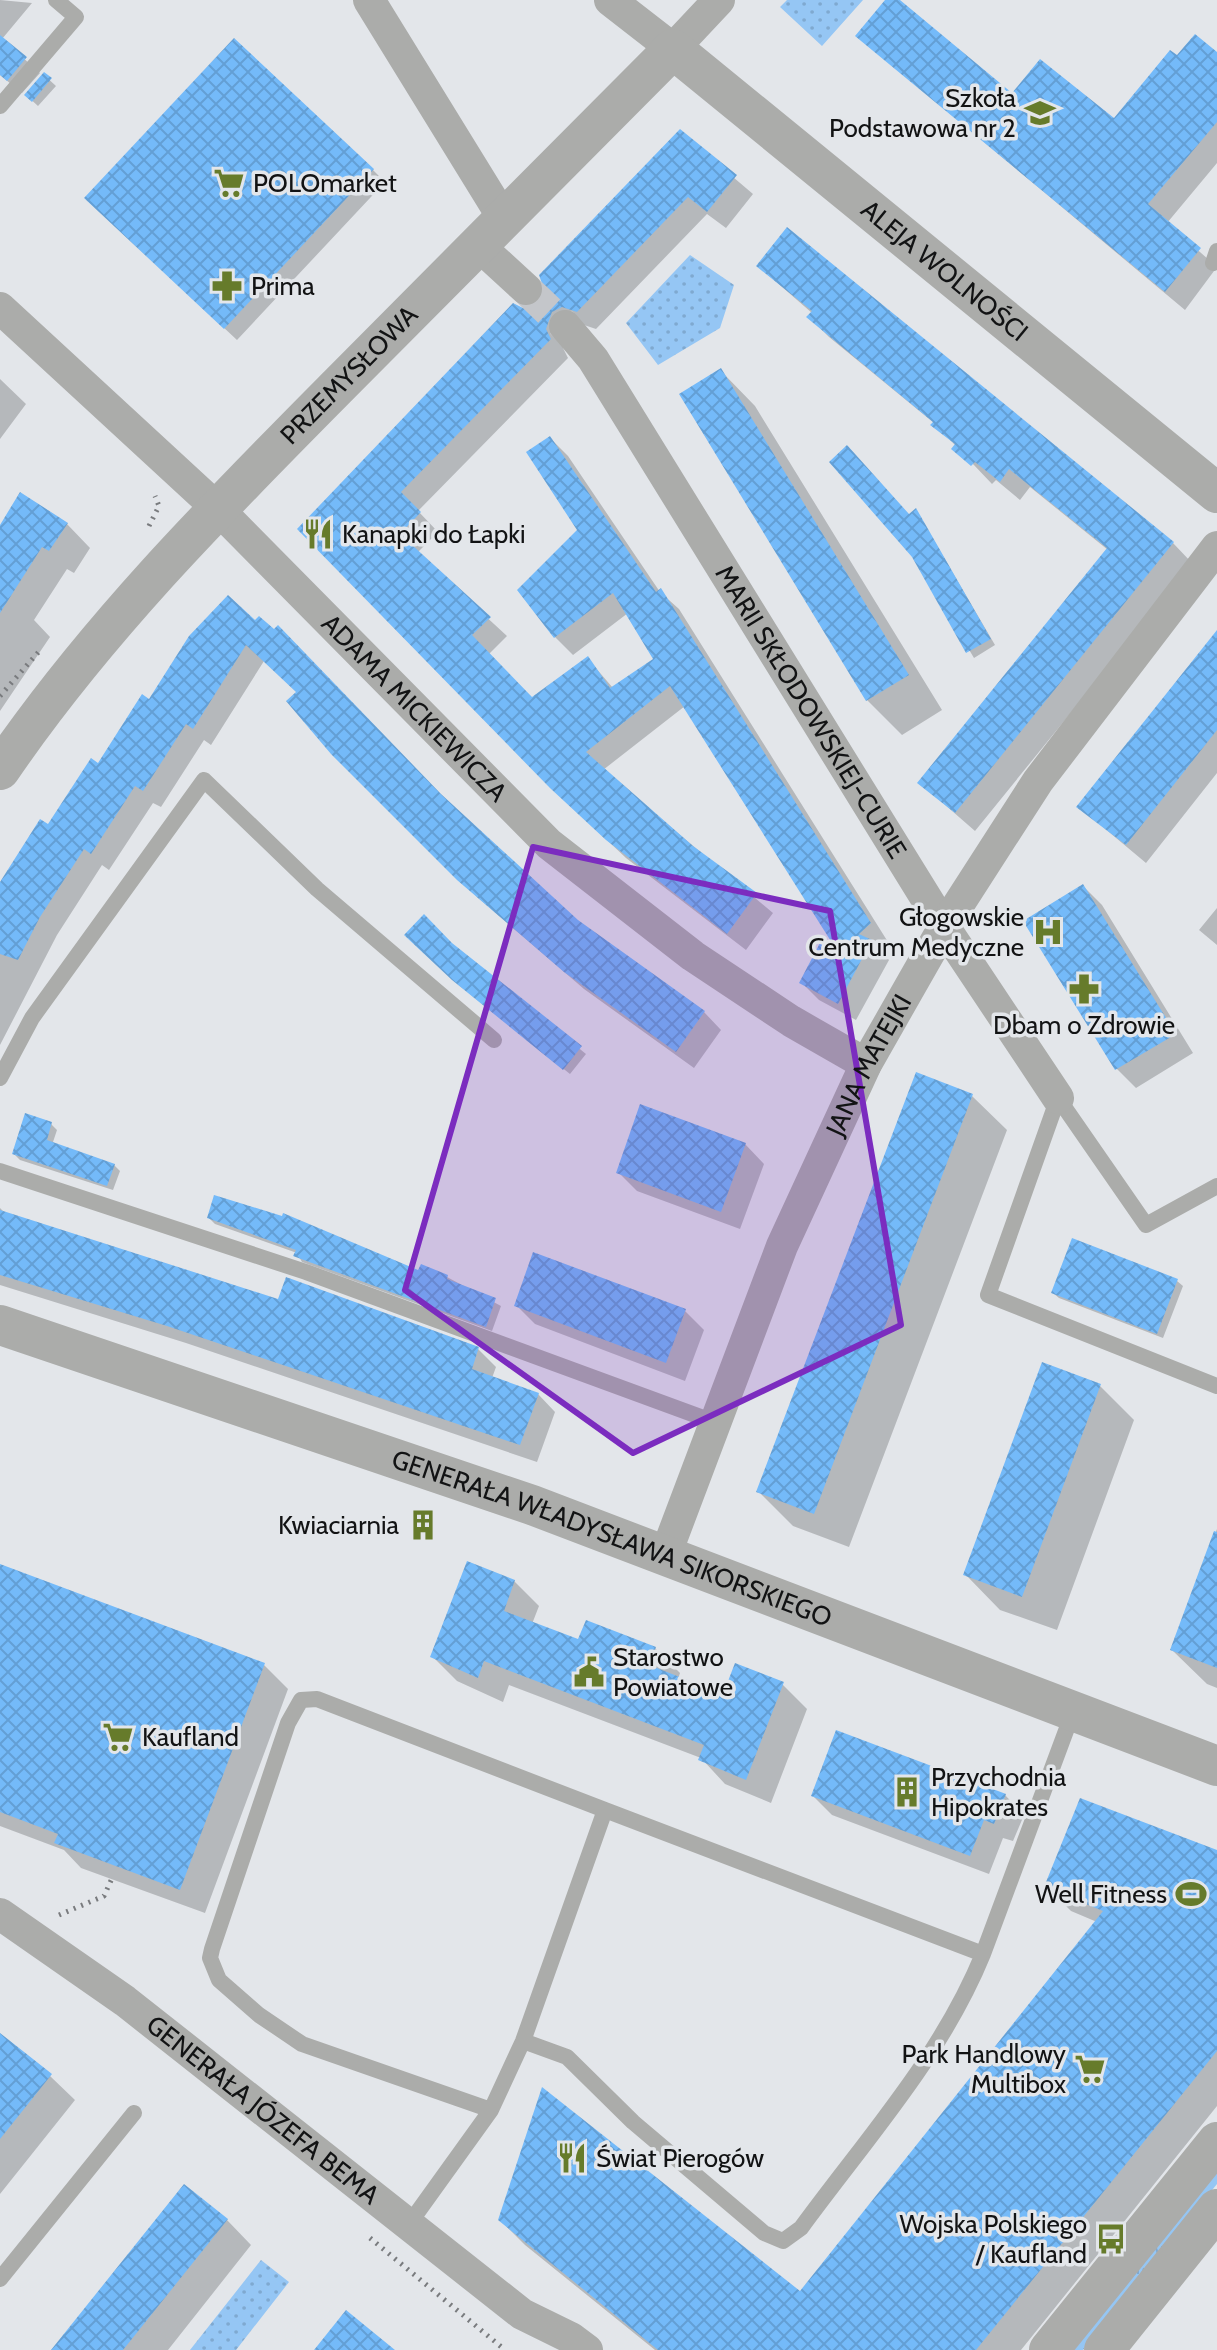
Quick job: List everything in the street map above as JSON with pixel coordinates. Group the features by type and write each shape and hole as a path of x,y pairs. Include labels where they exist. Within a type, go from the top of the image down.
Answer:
{"street":[{"path":"369,0 491,232 526,289"},
{"path":"610,0 673,49"},
{"name":"PRZEMYSŁOWA","path":"0,770 40,712 103,635 218,509 719,0"},
{"name":"ALEJA WOLNOŚCI","path":"673,49 1217,493"},
{"name":"ADAMA MICKIEWICZA","path":"0,308 218,509 549,844 693,956 791,1021 866,1064"},
{"name":"MARII SKŁODOWSKIEJ-CURIE","path":"565,326 593,359 944,927 1058,1098"},
{"name":"JANA MATEJKI","path":"665,1556 782,1246 866,1064 944,927 1038,781 1217,547"},
{"name":"GENERAŁA WŁADYSŁAWA SIKORSKIEGO","path":"0,1325 469,1483 1217,1766"},
{"name":"GENERAŁA JÓZEFA BEMA","path":"0,1914 125,2001 522,2314 571,2338 587,2350"},
{"path":"1049,2350 1217,2142"},
{"path":"1104,2350 1217,2209"},
{"name":"GENERAŁA JÓZEFA BEMA","path":"522,2314 546,2350"}],"lane":[{"path":"0,106 76,17 56,0"},
{"path":"0,1078 32,1018 204,780 317,889 494,1040"},
{"path":"1058,1098 1146,1225 1217,1186"},
{"path":"1058,1098 988,1295 1217,1386"},
{"path":"0,1171 306,1272 717,1423"},
{"path":"491,2110 302,2044 259,2015 219,1980 213,1969 212,1949 288,1723 301,1700 317,1699 983,1954"},
{"path":"523,2041 567,2057 633,2122 764,2233 783,2241 801,2228 934,2049 969,1989 1073,1710"},
{"path":"409,2224 491,2110 523,2041 605,1810"},
{"path":"0,2279 134,2113"}],"highlighted area":[{"path":"533,847 830,911 901,1325 633,1453 405,1290"}],"green space":[{"path":"787,0 863,0 822,46 780,7"},
{"path":"690,255 734,285 720,328 658,365 626,323"},
{"path":"1217,2170 1217,2184 1083,2350 1074,2350"},
{"path":"261,2260 289,2282 236,2350 190,2350"}],"building":[{"path":"885,0 900,0 1012,93 1040,59 1114,118 1170,50 1177,55 1195,34 1217,52 1217,122 1148,204 1201,248 1165,292 855,36"},
{"path":"0,35 27,57 7,81 0,75"},
{"name":"POLOmarket","path":"234,38 374,169 224,329 84,198"},
{"path":"44,72 52,78 32,102 24,95"},
{"path":"680,129 737,175 707,212 688,197 577,312 562,307 552,312 546,329 551,339 401,492 421,512 400,534 491,617 472,635 532,697 588,656 610,688 653,659 613,593 554,638 517,590 577,530 526,452 550,436 656,592 661,588 871,923 859,934 872,940 838,1004 799,983 821,941 839,954 670,686 586,752 693,846 757,893 727,934 606,840 550,788 297,529 513,303 523,308 539,302 545,292 539,275"},
{"path":"787,227 1174,542 955,813 917,783 1107,548 1009,469 1000,482 975,462 971,466 951,449 955,444 930,425 933,422 806,317 812,311 756,266"},
{"path":"721,368 909,675 866,701 679,394"},
{"path":"847,445 909,514 916,508 991,639 966,653 912,557 829,462"},
{"path":"20,492 68,523 49,551 42,547 0,613 0,525"},
{"path":"228,595 255,620 259,616 274,629 278,625 441,794 578,920 705,1011 676,1052 564,972 457,880 331,754 286,701 296,692 246,645 193,729 186,724 143,791 135,786 91,854 84,849 40,917 18,960 0,954 0,882 40,819 48,824 91,758 98,763 142,694 149,699 189,636"},
{"path":"1217,630 1217,730 1126,845 1076,807"},
{"path":"1083,884 1176,1034 1115,1070 1023,921"},
{"path":"424,914 452,943 582,1046 563,1070 452,980 404,935"},
{"path":"916,1072 973,1094 814,1514 756,1492"},
{"path":"640,1104 746,1143 721,1212 616,1173"},
{"path":"25,1113 52,1122 47,1140 115,1164 107,1186 12,1154"},
{"path":"214,1195 282,1216 283,1213 418,1270 421,1264 448,1275 447,1279 496,1298 486,1327 293,1256 296,1250 207,1218"},
{"path":"0,1210 278,1299 286,1277 479,1347 472,1369 539,1393 520,1445 167,1326 0,1275"},
{"path":"1072,1238 1178,1279 1157,1334 1051,1293"},
{"path":"533,1252 686,1309 666,1363 514,1306"},
{"path":"1042,1362 1101,1384 1022,1597 963,1575"},
{"path":"1214,1531 1217,1532 1217,1668 1170,1650"},
{"name":"Starostwo Powiatowe","path":"467,1561 515,1580 504,1611 578,1639 586,1620 656,1647 649,1665 723,1694 735,1663 784,1682 746,1780 698,1760 704,1745 484,1661 478,1678 430,1657"},
{"name":"Kaufland","path":"0,1564 265,1663 180,1890 54,1843 58,1834 0,1812"},
{"name":"Przychodnia Hipokrates","path":"836,1730 1006,1794 994,1824 984,1820 970,1856 811,1796"},
{"name":"Park Handlowy Multibox","path":"1080,1798 1217,1850 1217,2051 976,2350 658,2350 498,2220 542,2087 800,2291 1103,1911 1044,1887"},
{"path":"0,2033 52,2074 0,2139"},
{"path":"184,2184 228,2219 123,2350 51,2350"},
{"path":"346,2310 395,2350 314,2350"}],"tunnel":[{"path":"526,289 565,326"}],"place":[{"name":"Szkoła Podstawowa nr 2","path":"1040,113"},
{"name":"POLOmarket","path":"229,183"},
{"name":"Prima","path":"227,286"},
{"name":"Kanapki do Łapki","path":"318,534"},
{"name":"Głogowskie Centrum Medyczne","path":"1048,932"},
{"name":"Dbam o Zdrowie","path":"1084,989"},
{"name":"Kwiaciarnia","path":"423,1525"},
{"name":"Starostwo Powiatowe","path":"589,1672"},
{"name":"Kaufland","path":"118,1737"},
{"name":"Przychodnia Hipokrates","path":"907,1792"},
{"name":"Well Fitness","path":"1191,1894"},
{"name":"Park Handlowy Multibox","path":"1090,2069"},
{"name":"Świat Pierogów","path":"572,2158"},
{"name":"Wojska Polskiego / Kaufland","path":"1111,2239"}]}
